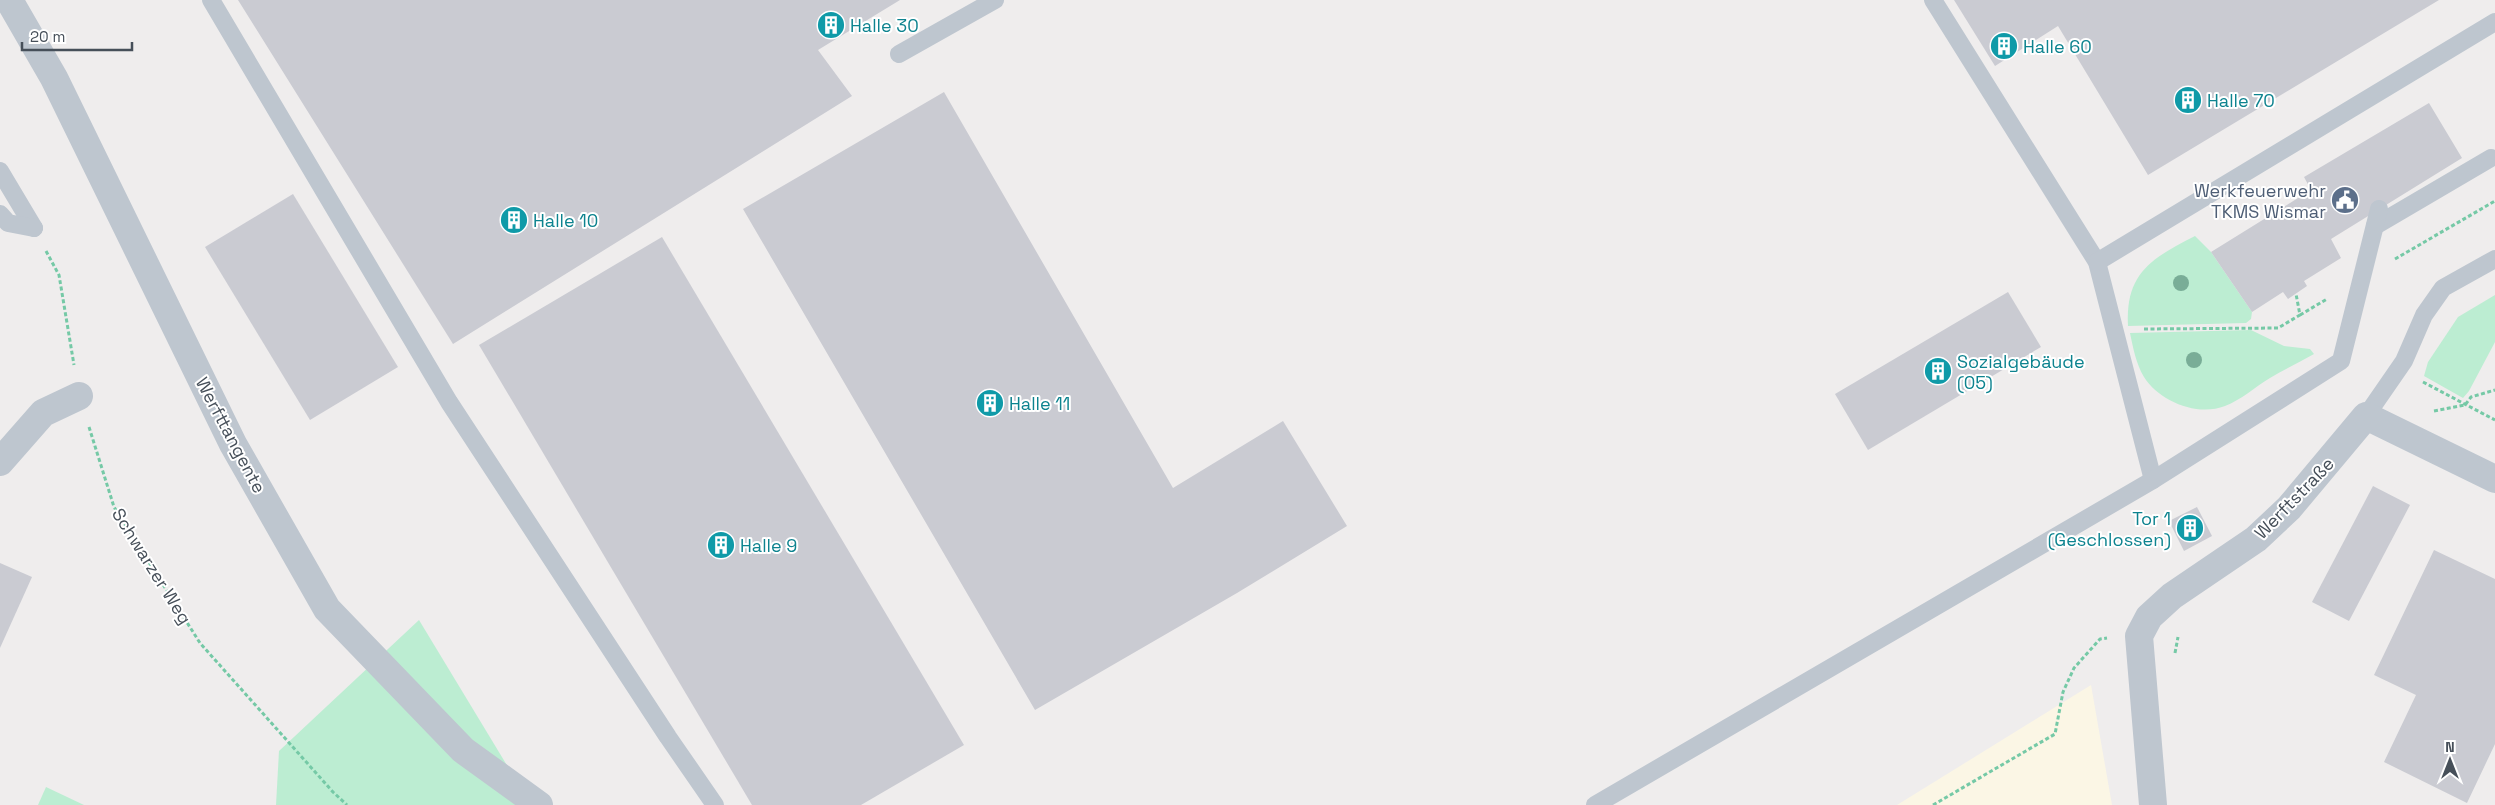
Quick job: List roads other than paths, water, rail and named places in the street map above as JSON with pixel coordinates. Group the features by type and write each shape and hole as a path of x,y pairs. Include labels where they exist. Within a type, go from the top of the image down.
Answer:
{"street":[{"name":"Werfttangente","path":"9,0 54,78 233,444 327,609 463,750 539,805"},
{"path":"0,462 43,413 79,396"},
{"path":"2366,416 2495,479"},
{"name":"Werftstraße","path":"2153,805 2139,636 2148,617 2172,596 2256,539 2289,508 2366,416"}],"lane":[{"path":"211,0 449,402 662,729 715,805"},
{"path":"899,54 995,0"},
{"path":"1932,0 2097,262 2153,480"},
{"path":"2097,262 2495,22"},
{"path":"2375,226 2491,158"},
{"path":"0,171 34,228 8,223 0,214"},
{"path":"1595,805 2153,480 2341,361 2379,209"},
{"name":"Werftstraße","path":"2366,416 2399,368 2424,315 2443,288 2495,259"}],"place":[{"name":"Halle 30","path":"831,25"},
{"name":"Halle 60","path":"2004,46"},
{"name":"Halle 70","path":"2188,100"},
{"name":"Werkfeuerwehr TKMS Wismar","path":"2345,200"},
{"name":"Halle 10","path":"514,220"},
{"name":"Sozialgebäude (05)","path":"1938,371"},
{"name":"Halle 11","path":"990,403"},
{"name":"Tor 1 (Geschlossen)","path":"2190,528"},
{"name":"Halle 9","path":"721,545"}]}
